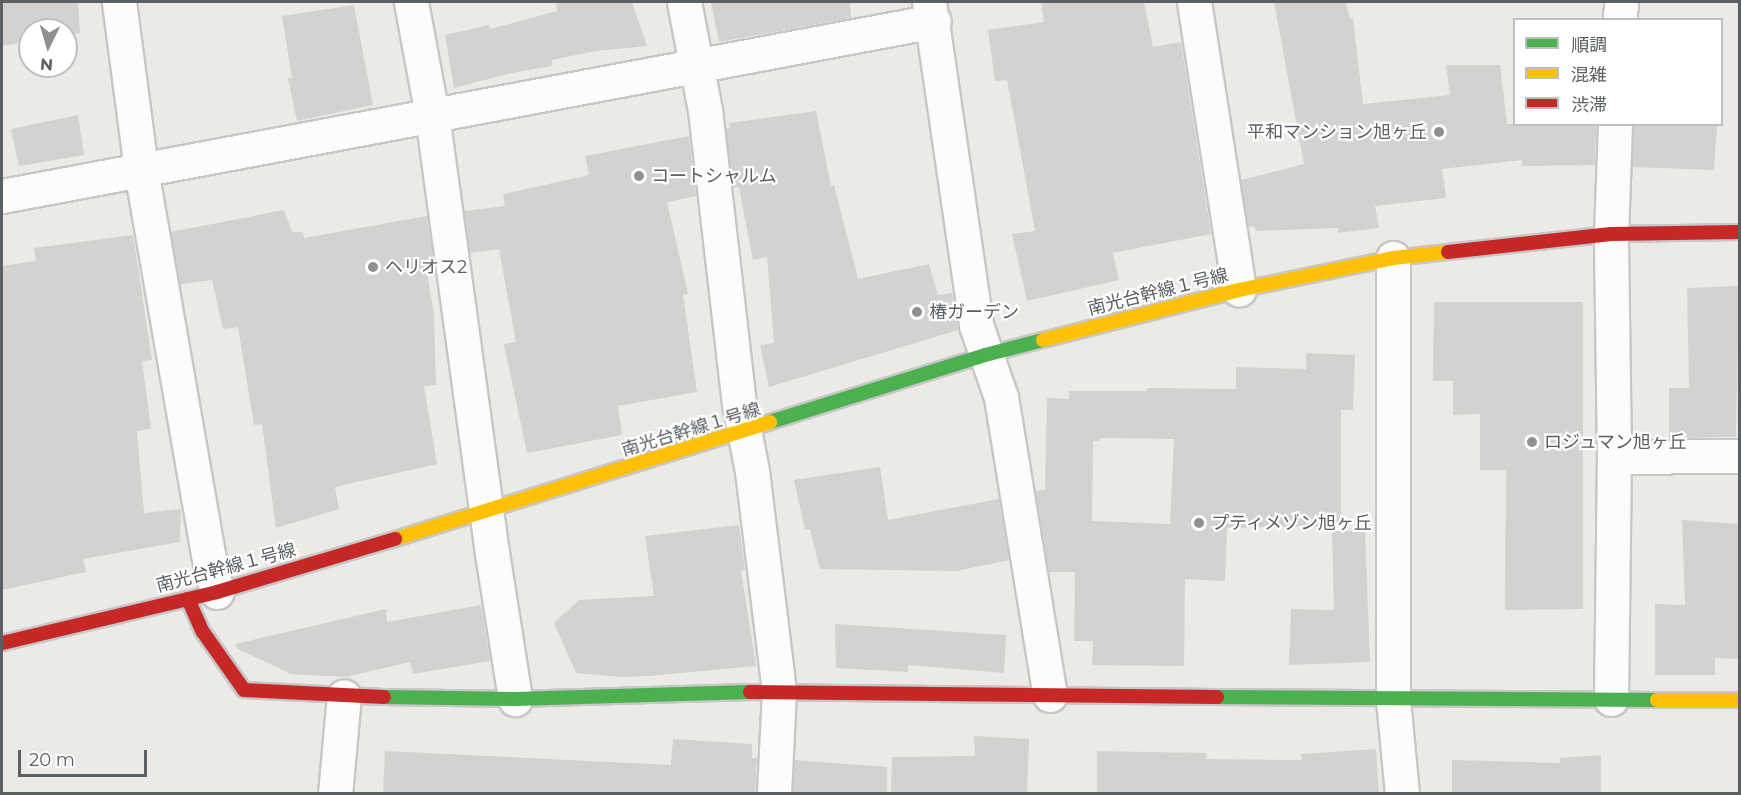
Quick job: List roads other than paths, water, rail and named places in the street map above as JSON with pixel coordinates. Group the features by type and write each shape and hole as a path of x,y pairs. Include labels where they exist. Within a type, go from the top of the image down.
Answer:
{"street":[{"path":"119,2 141,170 208,554 202,595 203,632 244,690 344,696 515,699 779,691 1392,700 1740,700"},
{"path":"411,2 432,115 492,553 515,699"},
{"path":"684,2 705,110 739,404 745,432 779,691 774,794"},
{"path":"1194,2 1239,290"},
{"path":"1620,18 1621,2"},
{"path":"2,196 696,66 931,11 976,326 1000,397 1050,695"},
{"path":"1611,699 1614,457 1611,234 1616,126"},
{"name":"南光台幹線１号線","path":"2,643 202,595 488,511 985,355 1239,290 1393,258 1611,234 1740,232"},
{"path":"1393,258 1392,700 1402,794"},
{"path":"1614,457 1740,456"},
{"path":"335,794 344,696"}],"place":[{"name":"平和マンション旭ヶ丘","path":"1439,132"},
{"name":"コートシャルム","path":"639,176"},
{"name":"ヘリオス2","path":"373,267"},
{"name":"椿ガーデン","path":"917,312"},
{"name":"ロジュマン旭ヶ丘","path":"1532,442"},
{"name":"プティメゾン旭ヶ丘","path":"1199,523"}]}
